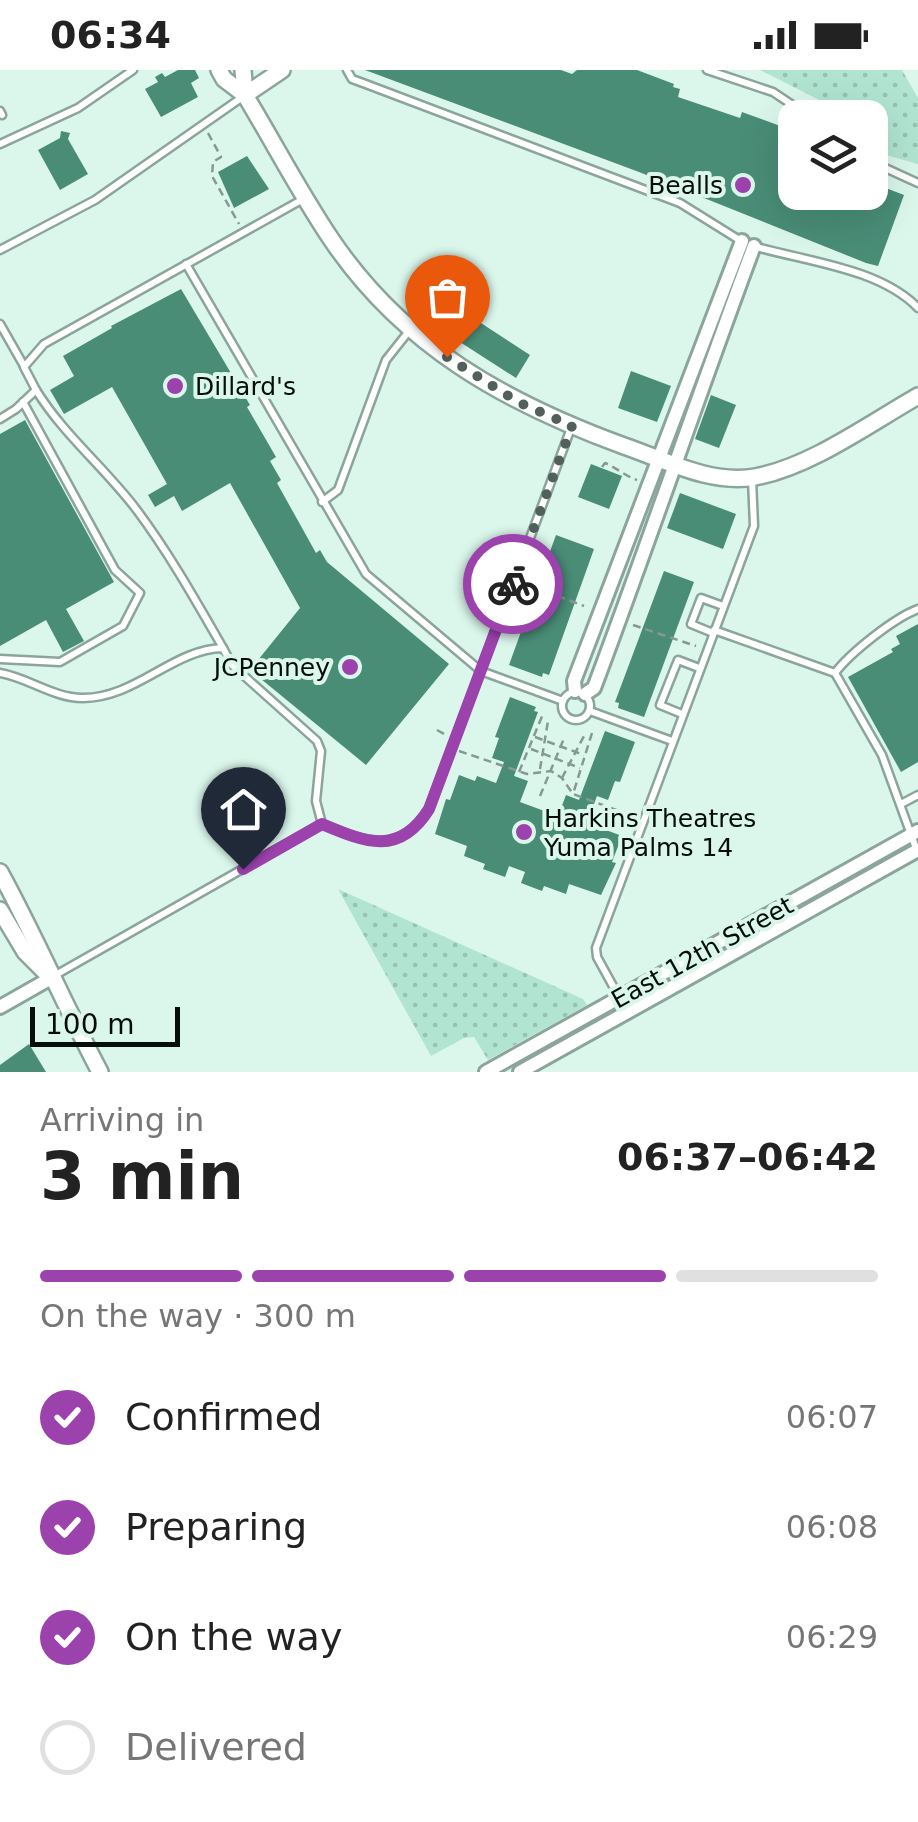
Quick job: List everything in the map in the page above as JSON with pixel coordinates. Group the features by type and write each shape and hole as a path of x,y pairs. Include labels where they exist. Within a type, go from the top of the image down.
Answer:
{"street":[{"path":"219,70 224,79 246,96 354,270 410,330 474,378 518,402 667,461 725,478 752,478 799,463 918,396"},
{"path":"243,70 246,96"},
{"path":"246,96 282,70"},
{"path":"667,461 626,538 574,681 580,693 594,688 643,559 667,461 748,244"},
{"name":"East 12th Street","path":"486,1072 914,834"},
{"name":"East 12th Street","path":"520,1072 917,850"},
{"path":"0,872 40,944 51,978 100,1072"},
{"path":"3,921 25,952 51,978"},
{"path":"0,1006 51,978"}],"lane":[{"path":"0,144 78,108 133,70"},
{"path":"347,70 352,79 362,83 680,203 748,244 835,266 888,287 918,308"},
{"path":"707,70 773,92 785,100"},
{"path":"0,250 96,200 246,96"},
{"path":"888,169 918,183"},
{"path":"24,366 44,344 306,198"},
{"path":"186,264 366,574 481,670 562,701 580,693 590,702 590,711 580,720 571,720 562,710 562,701"},
{"path":"0,324 50,413 135,508 187,584 232,665 318,741 321,751 316,801 322,824"},
{"path":"322,502 338,490 386,360 410,330"},
{"path":"0,419 36,390"},
{"path":"0,659 60,662 123,626 140,593 116,570 23,402"},
{"path":"322,824 365,842 400,838 413,830 429,809 572,426"},
{"path":"628,1012 596,957 596,948 754,526 752,478"},
{"path":"723,606 701,598 690,624 835,673 882,755 917,850"},
{"path":"835,673 844,660 890,624 918,609"},
{"path":"0,673 60,696 83,698 132,688 202,648 224,648"},
{"path":"682,714 660,706 678,660 699,668"},
{"path":"590,711 672,741"},
{"path":"901,804 918,796"},
{"path":"51,978 322,824"}],"path":[{"path":"208,133 222,157 213,162 212,176 239,225"},
{"path":"602,467 604,464 618,468 637,480"},
{"path":"521,582 584,606"},
{"path":"634,625 696,646"},
{"path":"519,772 543,714"},
{"path":"539,770 548,721"},
{"path":"437,730 448,736"},
{"path":"574,794 592,732"},
{"path":"540,796 565,736"},
{"path":"562,778 584,736"},
{"path":"534,737 585,756"},
{"path":"529,748 581,768"},
{"path":"457,750 527,774 550,771 562,778 574,794 633,816"}],"green space":[{"path":"760,70 902,70 918,98 918,164 888,156 888,100 819,100"},
{"path":"338,889 583,999 587,1005 488,1060 474,1037 464,1038 431,1056"}],"building":[{"path":"195,70 199,78 191,83 198,97 161,117 145,89 158,82 155,77"},
{"path":"365,70 561,70 572,74 577,70 637,70 674,84 680,89 678,97 740,118 742,112 778,125 778,210 888,210 888,189 904,195 878,266"},
{"path":"61,131 70,133 68,139 88,174 60,190 38,150 60,138"},
{"path":"247,156 269,189 234,208 218,172"},
{"path":"181,289 250,405 247,407 276,457 270,461 281,480 277,483 316,553 320,550 327,562 449,664 366,765 250,670 300,608 230,483 182,511 174,496 155,507 148,495 167,484 112,387 64,414 50,390 74,376 63,356"},
{"path":"461,310 530,355 516,378 446,333"},
{"path":"631,371 671,386 657,422 618,408"},
{"path":"711,395 736,405 719,448 695,439"},
{"path":"25,420 114,582 66,609 84,641 63,652 46,620 0,646 0,434"},
{"path":"591,464 622,476 609,509 578,497"},
{"path":"680,493 736,514 723,549 667,528"},
{"path":"556,535 594,549 549,675 543,673 542,677 509,665"},
{"path":"664,571 694,582 644,717 618,708 619,703 615,702"},
{"path":"918,624 918,762 901,772 848,677 893,652 891,649 900,644 896,636"},
{"name":"Harkins Theatres Yuma Palms 14","path":"510,697 536,707 534,711 538,712 514,776 528,781 520,802 558,816 566,795 579,800 605,731 635,742 620,782 615,781 608,800 597,796 589,817 608,824 606,830 622,836 612,862 616,863 601,895 569,884 566,894 544,886 542,891 521,883 525,872 509,866 505,877 483,869 485,864 464,856 467,846 435,834 459,775 496,783 504,762 492,758 499,738 495,737"},
{"path":"29,1044 46,1072 0,1072 0,1065"}],"way so far":[{"path":"447,357 474,378 572,426 513,584"}],"place":[{"name":"Bealls","path":"743,185"},
{"name":"Dillard's","path":"175,386"},
{"name":"JCPenney","path":"350,667"},
{"name":"Harkins Theatres Yuma Palms 14","path":"524,832"}],"route":[{"path":"243,869 322,824 365,842 382,842 400,838 422,821 513,584"}]}
